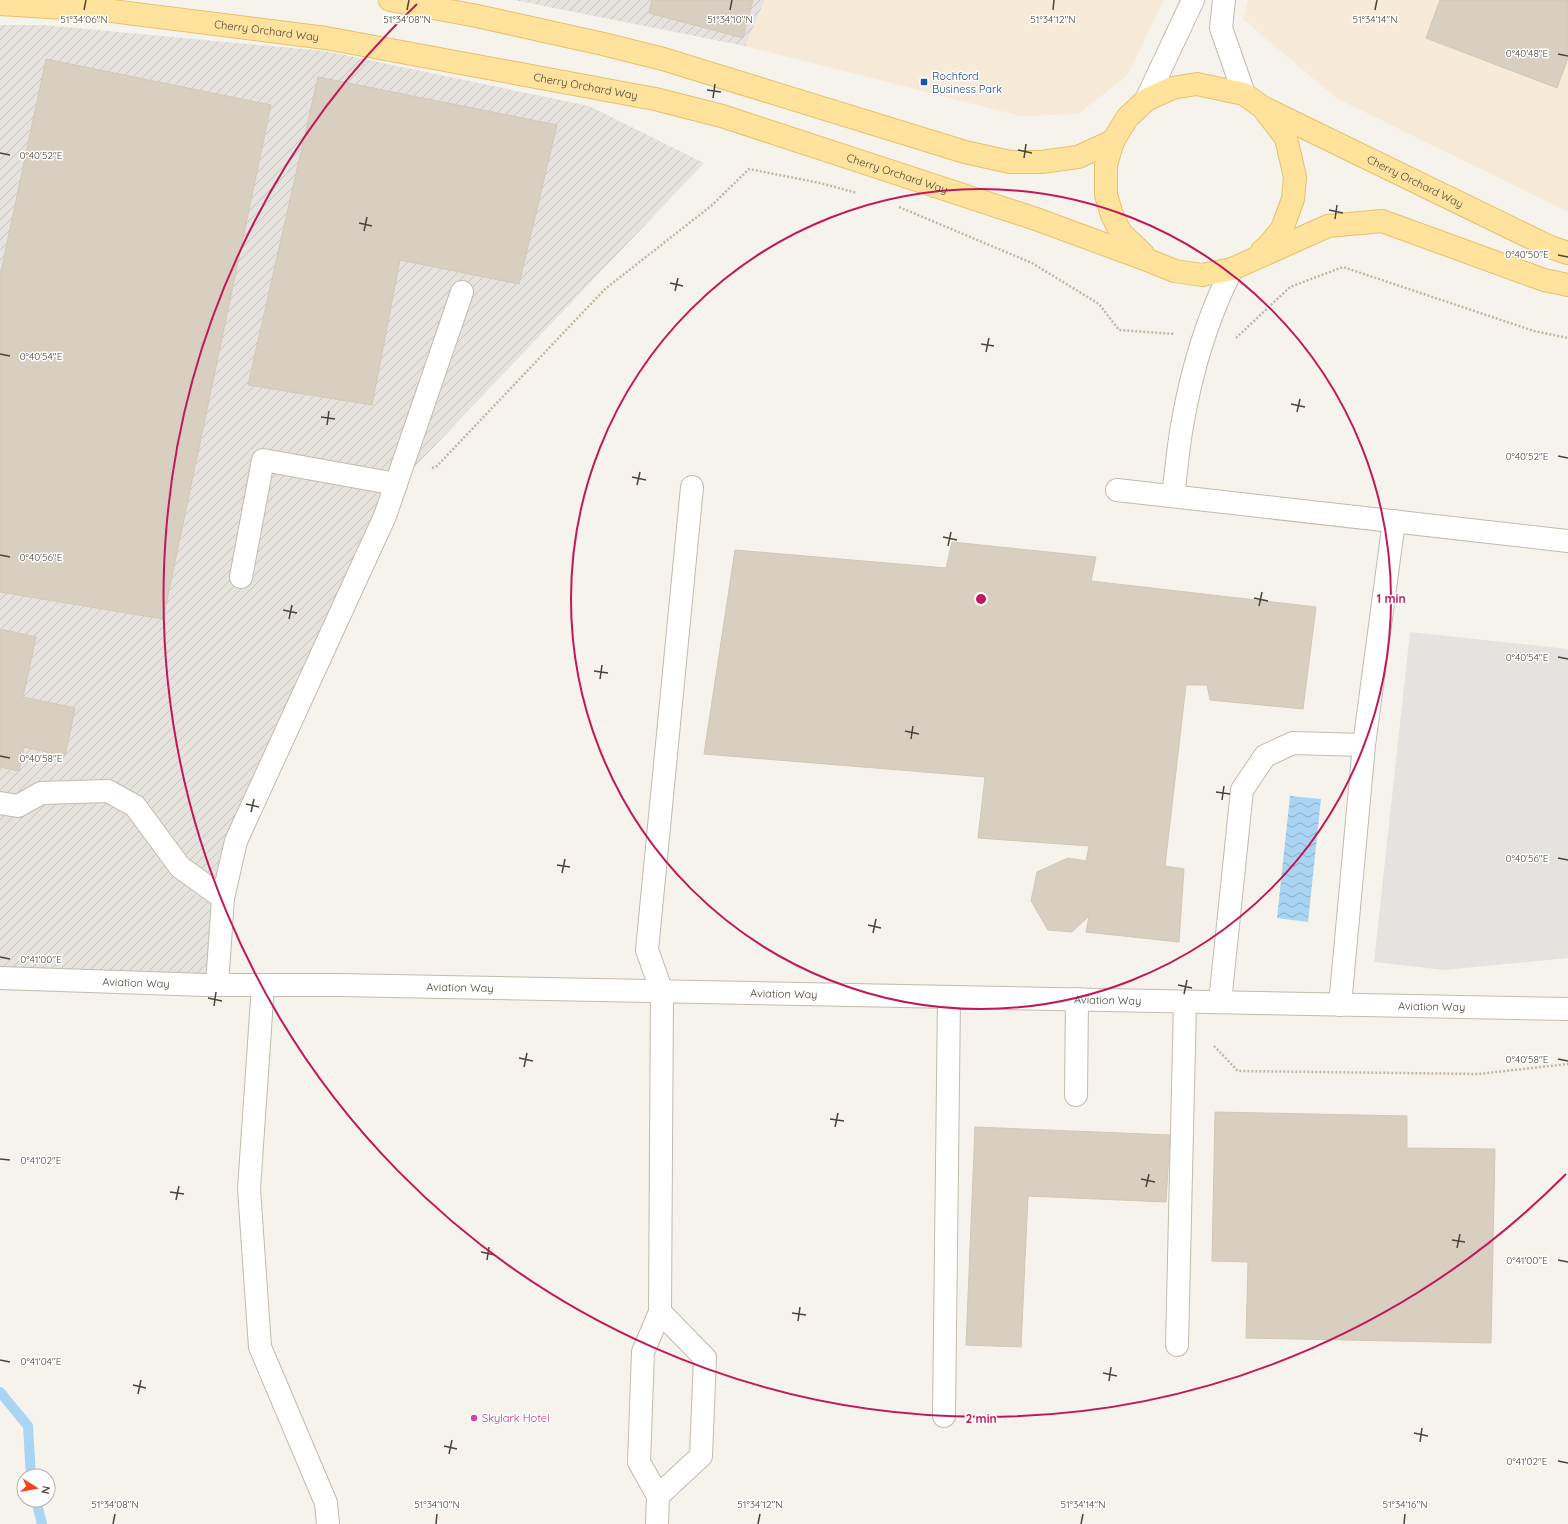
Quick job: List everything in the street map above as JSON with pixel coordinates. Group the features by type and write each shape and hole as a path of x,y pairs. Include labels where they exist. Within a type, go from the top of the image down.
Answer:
{"main road":[{"path":"390,0 477,16 663,59 965,152 1010,162 1041,162 1078,157 1113,141"},
{"name":"Cherry Orchard Way","path":"0,4 112,10 326,38 655,99 737,121 1043,222 1175,271 1202,275 1232,269 1328,226 1382,221 1544,280 1568,284"},
{"name":"Cherry Orchard Way","path":"1150,261 1121,234 1112,215 1106,195 1106,165 1113,141 1127,118 1146,100 1172,88 1197,84 1244,94 1262,107 1550,247 1568,253"},
{"name":"Cherry Orchard Way","path":"1254,258 1268,246 1282,228 1293,199 1295,177 1286,138 1262,107"}],"street":[{"path":"1146,100 1193,0"},
{"path":"1224,0 1221,28 1244,94"},
{"path":"1173,496 1182,426 1197,362 1219,294 1232,269"},
{"path":"217,985 223,898 236,841 385,516 462,292"},
{"path":"241,577 263,460 396,484"},
{"path":"657,1524 658,1496 639,1462 643,1352 660,1312 662,992 647,950 692,487"},
{"path":"1117,490 1568,541"},
{"path":"1340,1005 1364,745 1394,521"},
{"path":"1220,1002 1242,790 1265,756 1293,743 1364,745"},
{"path":"0,803 18,806 41,793 108,791 135,806 180,867 223,898"},
{"name":"Aviation Way","path":"0,978 217,985 347,985 1568,1009"},
{"path":"263,985 249,1189 260,1347 326,1503 328,1524"},
{"path":"944,1416 949,997"},
{"path":"1076,1095 1077,1000"},
{"path":"1177,1345 1185,1002"},
{"path":"658,1496 701,1456 705,1358 660,1312"}],"path":[{"path":"396,484 437,466 605,290 711,206 748,169 820,183 864,195"},
{"path":"892,204 1032,264 1099,304 1119,330 1236,338 1290,286 1343,267 1534,332 1568,338"}],"shaded area":[{"path":"514,0 765,0 745,46"},
{"path":"765,0 1164,0 1127,76 1078,114 1021,116 745,46"},
{"path":"1248,0 1568,0 1568,212 1336,98 1243,19"},
{"path":"0,25 43,25 325,51 589,106 704,163 408,474 221,864 206,985 0,978"},
{"path":"1410,632 1568,649 1568,958 1444,970 1374,962"}],"water":[{"path":"1290,796 1321,799 1308,922 1277,918"}],"building":[{"path":"652,0 753,0 743,38 649,13"},
{"path":"1440,0 1568,0 1568,58 1557,88 1426,38"},
{"path":"46,59 271,105 163,619 0,592 0,276"},
{"path":"318,77 557,125 519,284 400,260 372,405 248,385"},
{"path":"952,542 1096,557 1091,581 1316,607 1303,709 1210,700 1207,685 1186,685 1165,866 1184,869 1179,942 1086,932 1089,916 1072,932 1048,930 1031,901 1037,872 1068,858 1086,861 1089,846 978,838 985,777 704,754 735,550 946,568"},
{"path":"0,629 36,637 23,697 75,708 65,756 24,747 19,771 0,767"},
{"path":"1215,1112 1407,1116 1407,1148 1495,1149 1491,1343 1246,1338 1248,1262 1212,1261"},
{"path":"975,1127 1170,1135 1166,1202 1028,1196 1021,1347 966,1345"}],"waterway":[{"path":"0,1392 28,1426 31,1468"},
{"path":"38,1508 42,1524"}],"place":[{"name":"Rochford Business Park","path":"924,82"},
{"name":"Skylark Hotel","path":"474,1418"}]}
